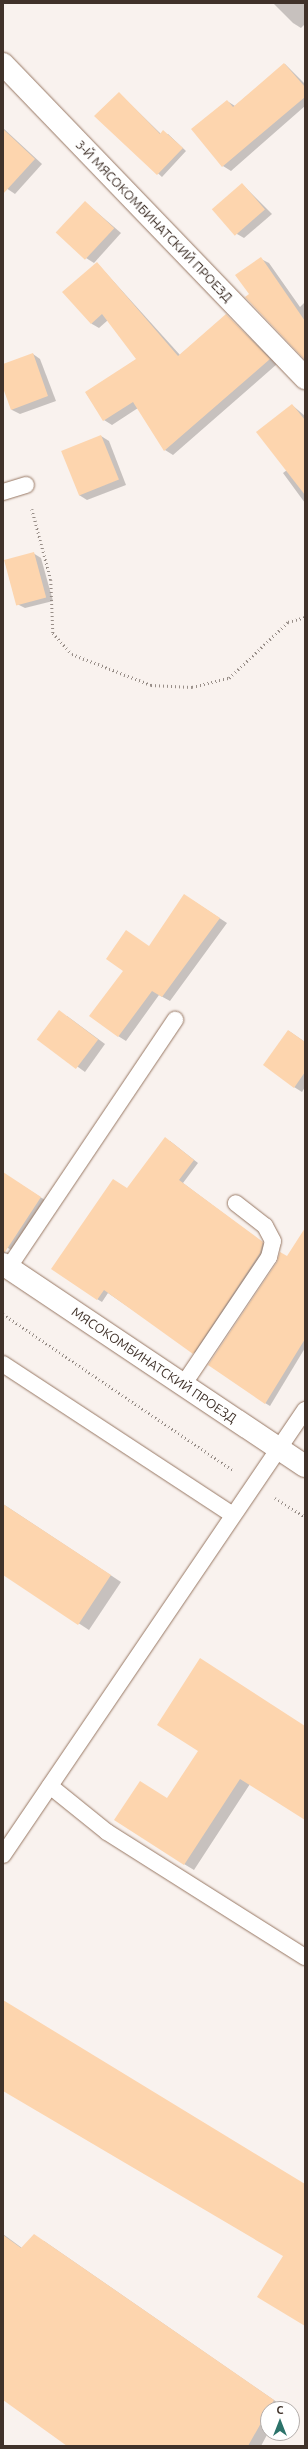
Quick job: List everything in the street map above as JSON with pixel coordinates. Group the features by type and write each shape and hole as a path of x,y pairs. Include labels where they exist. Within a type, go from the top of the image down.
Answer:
{"street":[{"name":"3-Й МЯСОКОМБИНАТСКИЙ ПРОЕЗД","path":"3,64 305,378"},
{"name":"МЯСОКОМБИНАТСКИЙ ПРОЕЗД","path":"6,1265 305,1466"}],"lane":[{"path":"3,492 26,485"},
{"path":"6,1265 175,1020"},
{"path":"183,1385 269,1257 273,1241 265,1226 236,1203"},
{"path":"3,1364 233,1515"},
{"path":"3,1855 305,1410"},
{"path":"50,1786 107,1832 305,1957"}],"path":[{"path":"26,485 51,580 53,633 72,654 152,685 192,687 229,678 288,622 305,617"},
{"path":"3,1314 254,1485 305,1517"}],"building":[{"path":"284,63 305,87 305,97 222,167 191,129 227,100 233,107"},
{"path":"119,92 160,134 163,130 183,148 157,175 94,116"},
{"path":"3,129 35,159 3,194"},
{"path":"242,183 265,209 235,236 212,209"},
{"path":"85,201 114,228 85,260 56,232"},
{"path":"261,257 305,321 305,360 245,297 249,294 235,275"},
{"path":"97,262 178,356 226,314 270,359 164,451 133,402 103,421 85,392 136,359 102,314 91,324 62,292"},
{"path":"33,353 48,396 11,410 3,388 3,364"},
{"path":"292,404 305,420 305,495 256,432"},
{"path":"101,435 119,480 79,496 61,451"},
{"path":"34,552 46,597 16,605 4,560"},
{"path":"184,894 220,918 162,997 152,991 118,1037 89,1016 123,971 106,959 126,930 149,946"},
{"path":"59,1010 98,1039 76,1069 37,1040"},
{"path":"288,1030 305,1042 305,1072 294,1088 263,1065"},
{"path":"165,1137 194,1160 179,1180 263,1242 260,1253 193,1354 104,1290 97,1300 51,1269 113,1179 127,1188"},
{"path":"3,1172 41,1197 5,1252 3,1252"},
{"path":"305,1228 305,1339 265,1404 208,1365 277,1262 280,1252 287,1256"},
{"path":"3,1504 111,1575 78,1625 3,1575"},
{"path":"200,1658 305,1726 305,1820 240,1779 184,1865 114,1820 140,1781 167,1798 198,1751 157,1725"},
{"path":"3,2000 305,2184 305,2326 257,2297 283,2256 3,2091"},
{"path":"34,2234 274,2400 260,2401 260,2425 248,2446 67,2446 3,2400 3,2235 21,2248"}]}
